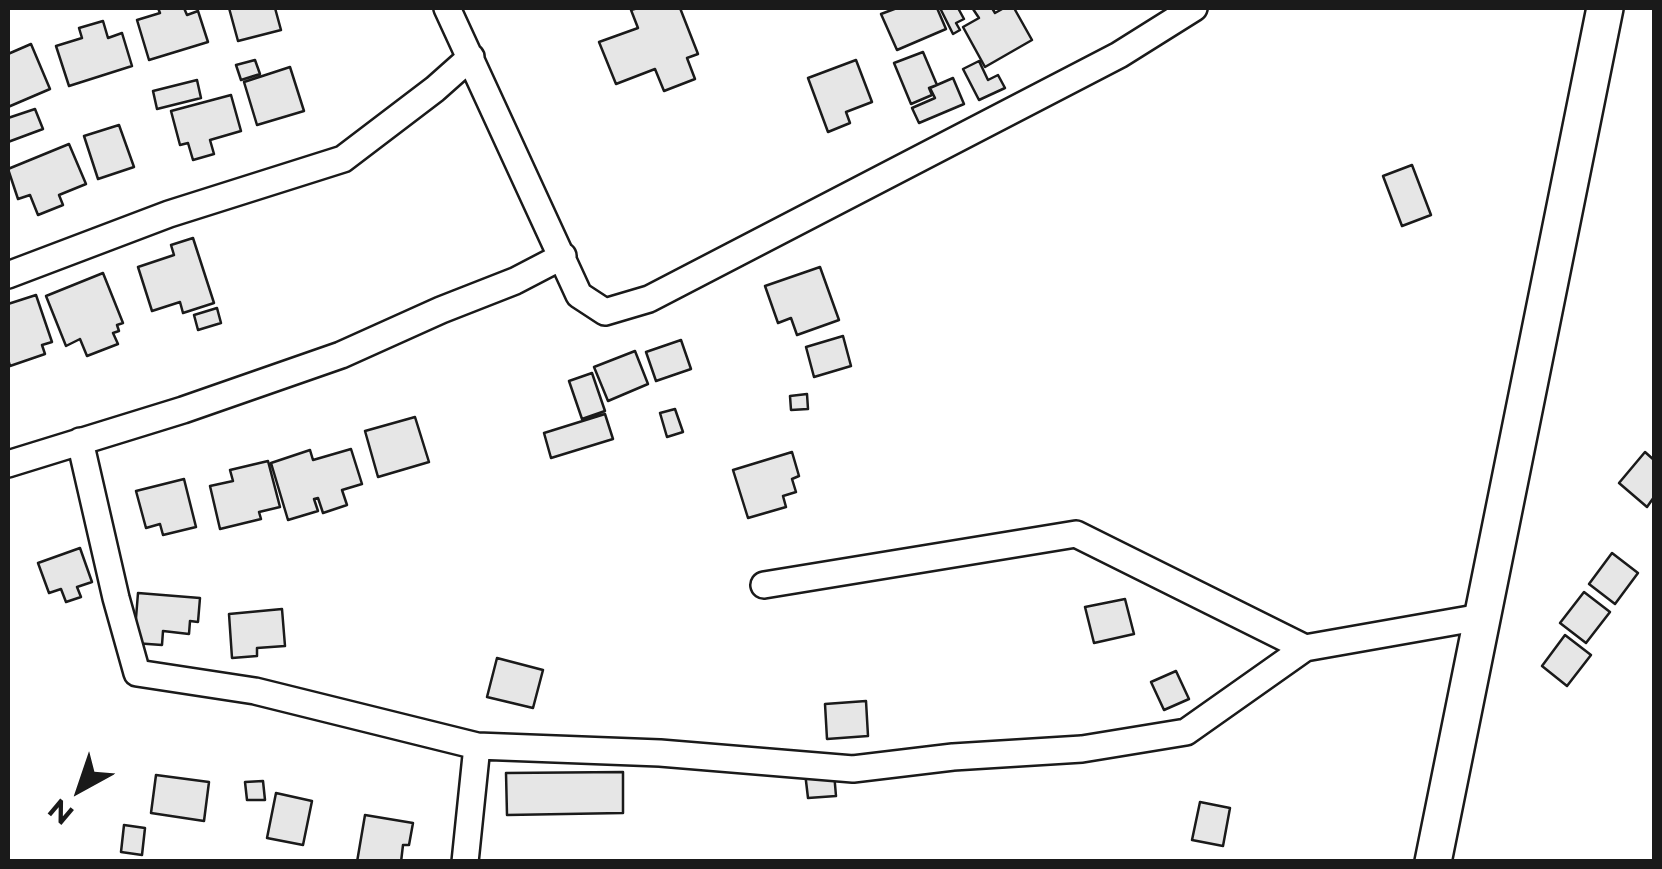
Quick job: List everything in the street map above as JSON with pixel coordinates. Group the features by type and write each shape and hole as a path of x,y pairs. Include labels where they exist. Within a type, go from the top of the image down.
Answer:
{"main road":[{"path":"1433,862 1605,8"}],"street":[{"path":"447,8 579,294 605,312 649,299 1119,54 1194,8"},
{"path":"8,276 169,214 342,159 471,57"},
{"path":"8,464 183,410 341,355 515,281 562,256"},
{"path":"80,441 137,674 255,691 477,746 660,753 853,769 953,757 1082,749 1186,732 1305,648 1481,617"},
{"path":"764,586 1076,534 1305,648"},
{"path":"465,862 477,746"}],"building":[{"path":"158,8 184,8 187,15 198,11 208,42 149,60 137,20 160,13"},
{"path":"229,8 275,8 281,30 238,41"},
{"path":"680,8 698,54 687,58 695,79 664,91 655,69 616,84 599,42 638,28 631,10"},
{"path":"897,8 937,8 946,29 897,50 881,14"},
{"path":"940,8 958,8 964,19 956,23 960,30 953,34"},
{"path":"975,8 992,8 995,13 1014,8 1032,40 985,67 963,27 979,18"},
{"path":"103,21 108,38 122,33 132,66 69,86 56,46 82,38 79,28"},
{"path":"31,44 50,89 8,107 8,54"},
{"path":"923,52 937,85 929,88 932,95 911,104 894,63"},
{"path":"255,60 260,74 241,80 236,65"},
{"path":"856,60 872,102 846,112 850,123 828,132 808,78"},
{"path":"979,61 988,80 998,75 1005,88 979,100 963,69"},
{"path":"290,67 304,111 257,125 244,82"},
{"path":"953,78 964,104 919,123 912,108 935,98 930,88"},
{"path":"197,80 201,98 157,109 153,91"},
{"path":"231,95 241,131 210,140 214,154 193,160 188,143 180,145 171,111"},
{"path":"35,109 43,129 8,142 8,118"},
{"path":"119,125 134,167 98,179 84,136"},
{"path":"69,144 86,184 59,195 63,205 38,215 30,195 18,199 8,169"},
{"path":"1412,165 1431,215 1402,226 1383,176"},
{"path":"193,238 214,303 183,313 180,302 152,311 138,267 174,255 171,245"},
{"path":"820,267 839,320 797,335 791,318 778,323 765,286"},
{"path":"103,273 123,323 113,333 118,344 87,356 80,339 66,346 46,296"},
{"path":"36,295 52,342 42,345 45,354 10,366 8,304"},
{"path":"217,308 221,323 198,330 194,315"},
{"path":"843,336 851,366 814,377 806,347"},
{"path":"681,340 691,369 656,381 646,352"},
{"path":"635,351 648,384 608,401 594,367"},
{"path":"592,373 605,411 582,419 569,381"},
{"path":"807,394 808,409 791,410 790,396"},
{"path":"675,409 683,432 667,437 660,413"},
{"path":"605,414 613,439 551,458 544,433"},
{"path":"415,417 429,462 378,477 365,431"},
{"path":"351,449 362,484 342,490 347,505 323,513 318,498 314,499 318,511 288,520 271,463 310,450 313,460"},
{"path":"792,452 799,476 792,479 796,492 783,496 786,507 748,518 733,470"},
{"path":"1645,452 1654,460 1654,497 1647,507 1619,483"},
{"path":"268,461 280,507 259,512 261,519 220,529 210,486 233,481 230,470"},
{"path":"184,479 196,527 163,535 160,524 146,528 136,491"},
{"path":"80,548 92,582 77,587 81,597 66,602 61,589 49,593 38,563"},
{"path":"1612,553 1638,573 1615,604 1589,584"},
{"path":"1584,592 1610,612 1586,643 1560,623"},
{"path":"138,593 200,598 198,622 190,621 189,634 163,631 162,645 134,643"},
{"path":"1125,599 1134,634 1094,643 1085,607"},
{"path":"282,609 285,646 257,648 257,656 232,658 229,614"},
{"path":"1565,635 1591,655 1567,686 1542,666"},
{"path":"497,658 543,670 533,708 487,697"},
{"path":"1176,671 1189,699 1164,710 1151,682"},
{"path":"866,701 868,736 827,739 825,704"},
{"path":"833,761 836,796 808,798 804,764"},
{"path":"623,772 623,813 507,815 506,773"},
{"path":"156,775 209,782 204,821 151,813"},
{"path":"263,781 265,800 247,800 245,782"},
{"path":"276,793 312,801 303,845 267,838"},
{"path":"1200,802 1230,808 1223,846 1192,840"},
{"path":"365,815 413,823 409,845 403,845 401,862 357,862"},
{"path":"124,825 145,828 142,855 121,852"}]}
